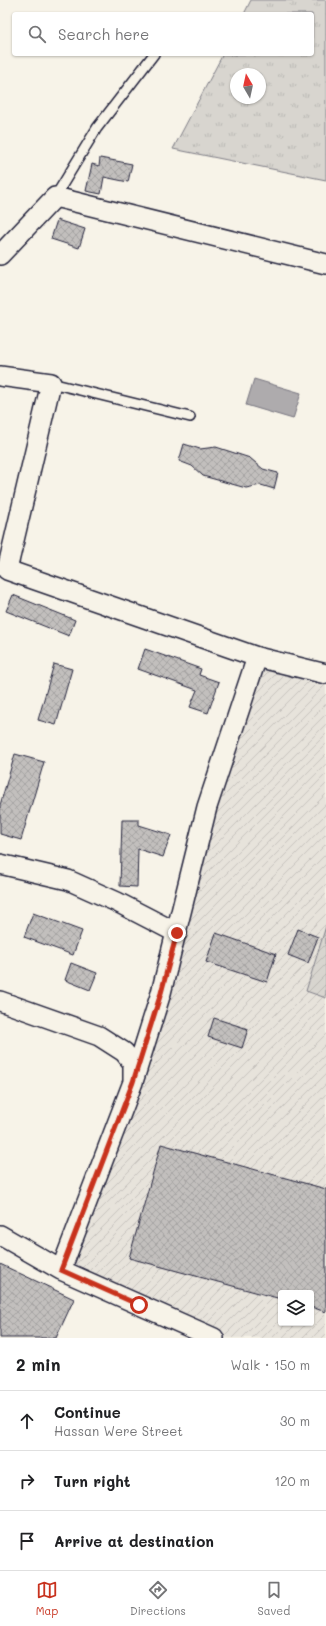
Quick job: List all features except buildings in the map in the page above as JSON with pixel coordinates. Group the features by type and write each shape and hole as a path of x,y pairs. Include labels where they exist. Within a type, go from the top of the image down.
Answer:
{"street":[{"path":"0,255 54,197 326,264"},
{"path":"0,376 51,383 7,570 257,657 326,674"},
{"path":"61,1270 133,1082 161,993 207,807 257,657"},
{"path":"0,864 68,880 117,902 177,933"},
{"path":"0,1000 99,1036 124,1052 133,1063 133,1082"},
{"path":"0,1235 61,1270 214,1338"}],"lane":[{"path":"54,197 97,128 152,56"},
{"path":"51,383 190,417"}],"shaded area":[{"path":"254,379 301,393 293,419 246,405"},
{"path":"255,655 326,673 326,926 306,991 326,998 326,1338 217,1338 60,1268 144,1054"}],"green space":[{"path":"251,0 326,0 326,180 173,149 222,56 314,56 314,12 245,12"},
{"path":"326,926 326,998 306,991"}],"route":[{"path":"139,1305 61,1270 133,1082 161,993 177,933"}]}
